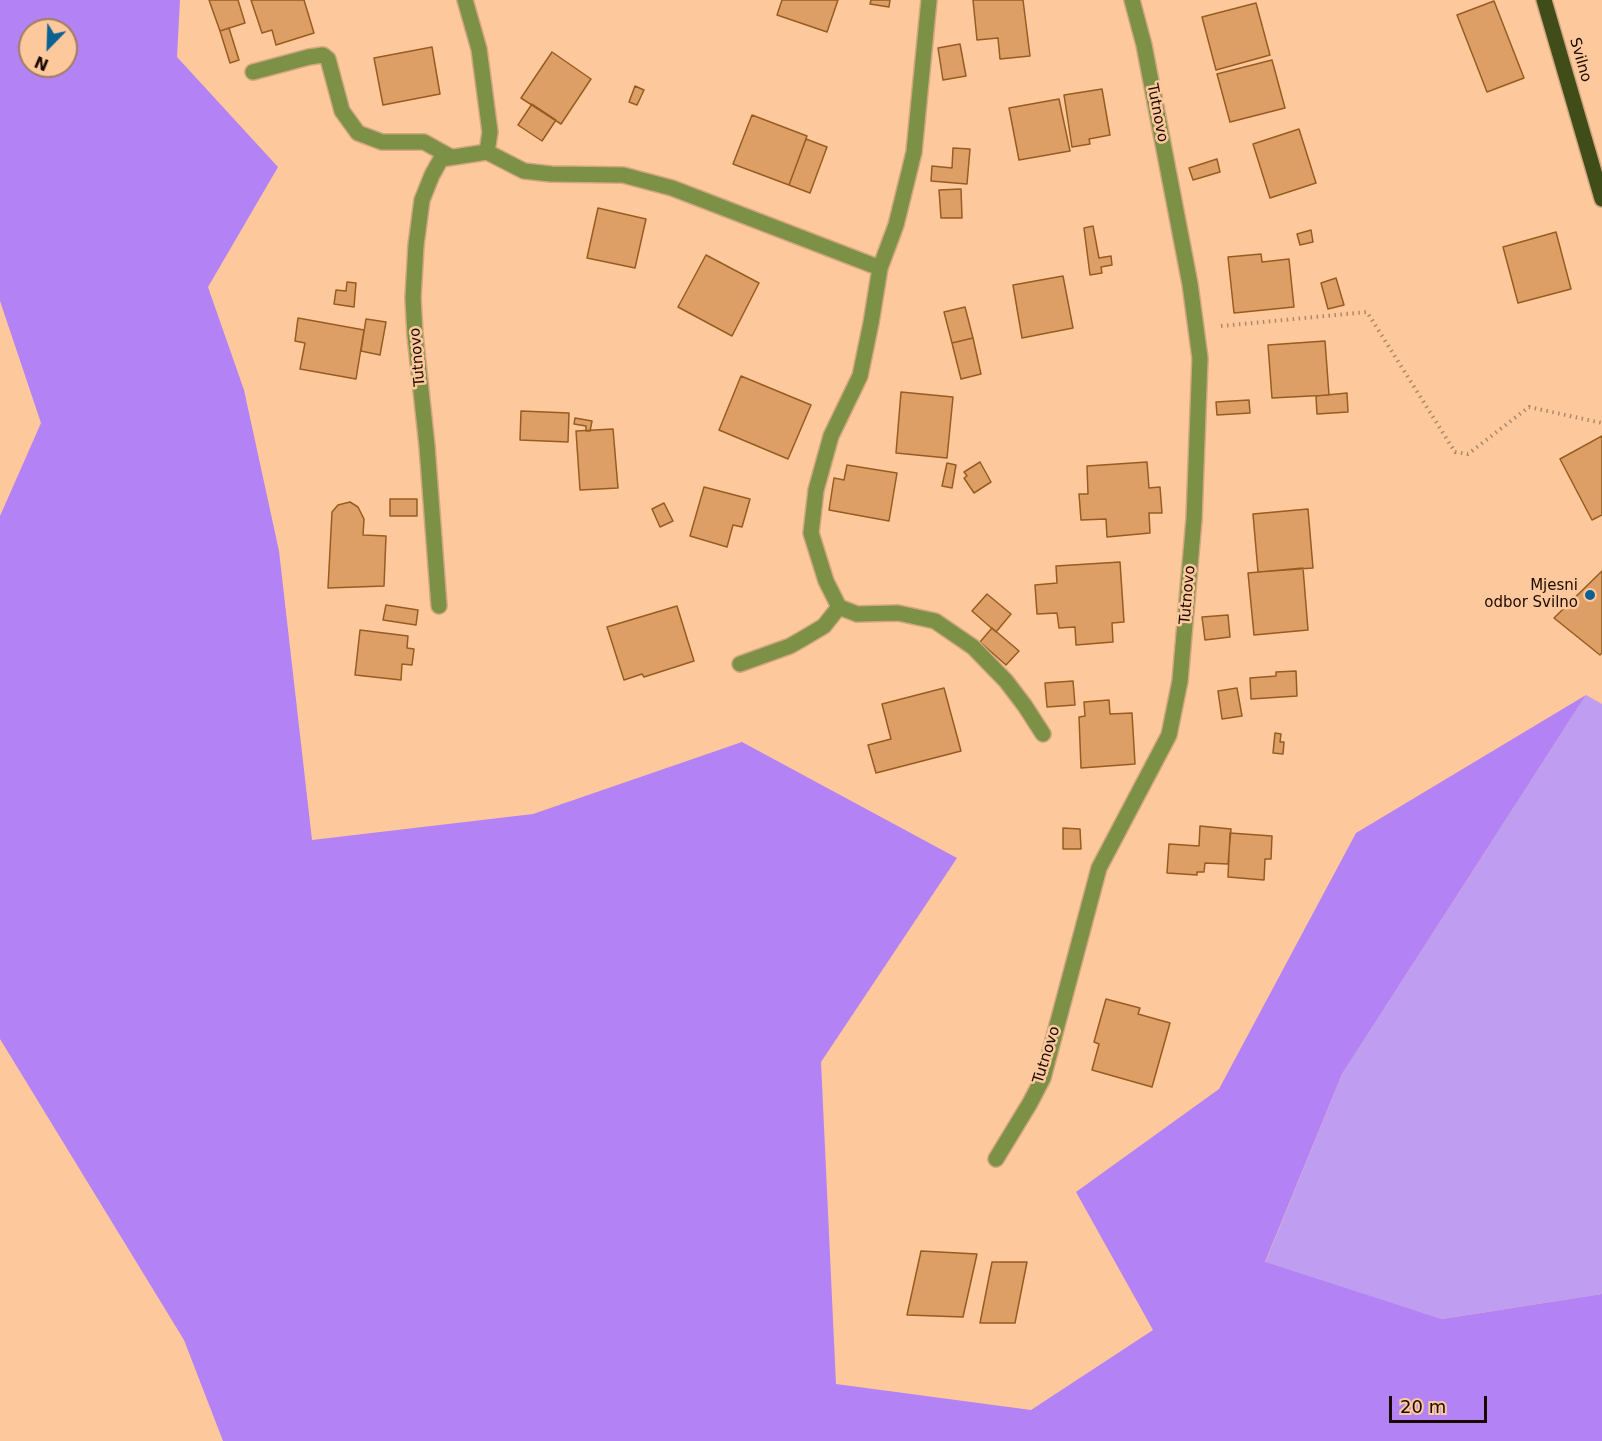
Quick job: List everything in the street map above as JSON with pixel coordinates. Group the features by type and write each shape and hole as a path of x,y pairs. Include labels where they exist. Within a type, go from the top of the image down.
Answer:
{"main road":[{"name":"Svilno","path":"1544,0 1602,199"}],"street":[{"path":"465,0 479,49 490,132 488,152"},
{"path":"929,0 914,152 896,225 880,268 860,375 831,436 816,490 811,533 826,581 839,607 857,614 898,613 935,621 973,647 1006,681 1043,734"},
{"name":"Tutnovo","path":"996,1159 1043,1078 1099,868 1169,735 1180,681 1194,519 1200,358 1190,284 1144,45 1132,0"},
{"path":"253,72 323,55 328,59 342,111 358,133 382,142 424,142 452,157 488,152 524,171 551,174 623,175 672,188 880,268"},
{"name":"Tutnovo","path":"439,606 413,298 416,245 422,200 441,159 452,157"},
{"path":"740,664 790,646 804,638 824,626 839,607"}],"path":[{"path":"1215,326 1367,312 1455,452 1468,454 1529,407 1602,423"}],"shaded area":[{"path":"0,0 180,0 177,57 278,167 208,287 244,390 279,551 312,840 533,814 742,742 957,858 821,1062 836,1384 1031,1410 1153,1330 1076,1192 1219,1089 1356,833 1586,695 1342,1074 1265,1262 1442,1319 1602,1294 1602,1441 223,1441 184,1340 0,1039 0,516 41,423 0,301"},
{"path":"1586,695 1602,704 1602,1294 1442,1319 1265,1263 1342,1074"}],"building":[{"path":"209,0 238,0 245,23 220,31"},
{"path":"251,0 304,0 314,33 276,45 272,30 262,33"},
{"path":"782,0 838,0 827,32 777,15"},
{"path":"871,0 890,0 889,7 870,4"},
{"path":"973,0 1023,0 1030,56 1000,59 998,38 977,40"},
{"path":"1494,1 1524,78 1487,92 1457,15"},
{"path":"1256,3 1270,55 1216,70 1202,17"},
{"path":"229,28 239,60 230,63 220,31"},
{"path":"960,44 966,76 943,80 938,48"},
{"path":"432,47 440,94 383,105 374,58"},
{"path":"552,52 591,79 561,124 521,98"},
{"path":"1272,60 1285,108 1230,122 1217,74"},
{"path":"635,86 644,90 637,105 629,102"},
{"path":"1102,89 1110,135 1089,139 1090,144 1072,147 1064,95"},
{"path":"1059,99 1070,151 1019,160 1009,108"},
{"path":"532,104 556,120 542,141 518,125"},
{"path":"752,115 807,136 789,185 733,164"},
{"path":"1299,129 1316,183 1270,198 1253,144"},
{"path":"806,139 827,147 810,193 789,185"},
{"path":"953,148 970,149 967,184 931,181 932,166 952,168"},
{"path":"1217,159 1220,172 1193,180 1189,168"},
{"path":"961,189 962,218 941,218 939,190"},
{"path":"598,208 646,219 635,268 587,258"},
{"path":"1093,226 1099,258 1111,256 1112,265 1101,267 1102,273 1090,275 1084,228"},
{"path":"1311,230 1313,242 1300,245 1297,234"},
{"path":"1556,232 1571,289 1518,303 1503,247"},
{"path":"1261,254 1262,262 1289,259 1294,307 1234,313 1228,257"},
{"path":"706,255 759,283 732,336 678,307"},
{"path":"1063,276 1073,328 1022,338 1013,285"},
{"path":"1336,278 1344,305 1328,309 1321,283"},
{"path":"347,282 356,283 354,307 334,304 336,290 346,291"},
{"path":"965,307 973,338 952,343 944,312"},
{"path":"298,318 364,330 356,379 300,369 305,343 295,341"},
{"path":"366,319 386,322 380,355 361,351"},
{"path":"973,338 981,374 961,379 952,343"},
{"path":"1325,341 1329,395 1272,398 1268,345"},
{"path":"741,376 811,405 788,459 719,430"},
{"path":"901,392 953,397 947,458 896,453"},
{"path":"1347,393 1348,412 1317,414 1316,396"},
{"path":"1249,400 1250,413 1217,415 1216,402"},
{"path":"521,411 569,413 568,442 520,440"},
{"path":"575,418 592,421 590,431 586,431 586,426 574,424"},
{"path":"613,429 618,488 580,490 576,431"},
{"path":"1602,436 1602,515 1592,520 1560,459"},
{"path":"980,462 991,482 974,493 964,478 967,476 964,472"},
{"path":"1147,462 1149,488 1160,487 1162,513 1149,513 1150,533 1107,537 1106,519 1081,520 1079,494 1088,494 1087,466"},
{"path":"947,463 956,465 952,488 942,486"},
{"path":"847,465 897,473 889,521 829,510 834,478 844,480"},
{"path":"704,487 750,499 742,527 733,525 727,547 690,536"},
{"path":"390,499 417,499 417,516 390,516"},
{"path":"350,502 358,507 364,519 363,535 386,536 384,586 328,588 332,512 338,505"},
{"path":"664,503 673,521 660,527 652,509"},
{"path":"1308,509 1313,568 1258,572 1253,514"},
{"path":"1120,562 1124,622 1112,623 1113,642 1076,645 1075,627 1059,628 1057,613 1037,614 1035,585 1057,583 1056,566"},
{"path":"1303,568 1308,630 1254,635 1248,573"},
{"name":"Mjesni odbor Svilno","path":"1602,571 1602,653 1600,655 1554,618"},
{"path":"987,594 1011,614 996,632 972,611"},
{"path":"386,605 418,610 416,625 383,620"},
{"path":"677,606 694,661 644,677 642,674 624,680 607,627"},
{"path":"1228,615 1230,637 1205,640 1202,617"},
{"path":"992,628 1019,651 1006,665 980,642"},
{"path":"360,630 408,636 407,648 414,649 412,665 402,664 401,680 355,675"},
{"path":"1296,671 1297,696 1251,699 1250,678 1276,676 1276,672"},
{"path":"1073,681 1075,705 1047,707 1045,683"},
{"path":"944,688 961,751 876,773 868,745 891,739 882,704"},
{"path":"1237,688 1242,716 1222,719 1218,691"},
{"path":"1109,700 1110,714 1132,713 1135,764 1081,768 1079,717 1085,716 1084,702"},
{"path":"1275,733 1281,734 1280,742 1284,742 1283,754 1273,753"},
{"path":"1200,826 1231,829 1228,864 1205,863 1204,872 1197,872 1197,875 1167,873 1169,844 1199,846"},
{"path":"1063,828 1080,829 1081,849 1063,849"},
{"path":"1230,833 1272,836 1271,859 1265,859 1264,880 1228,877"},
{"path":"1106,999 1140,1008 1138,1014 1170,1023 1152,1087 1092,1070 1099,1044 1094,1042"},
{"path":"921,1251 977,1254 963,1317 907,1315"},
{"path":"992,1262 1027,1262 1015,1323 980,1323"}],"place":[{"name":"Mjesni odbor Svilno","path":"1590,595"}]}
